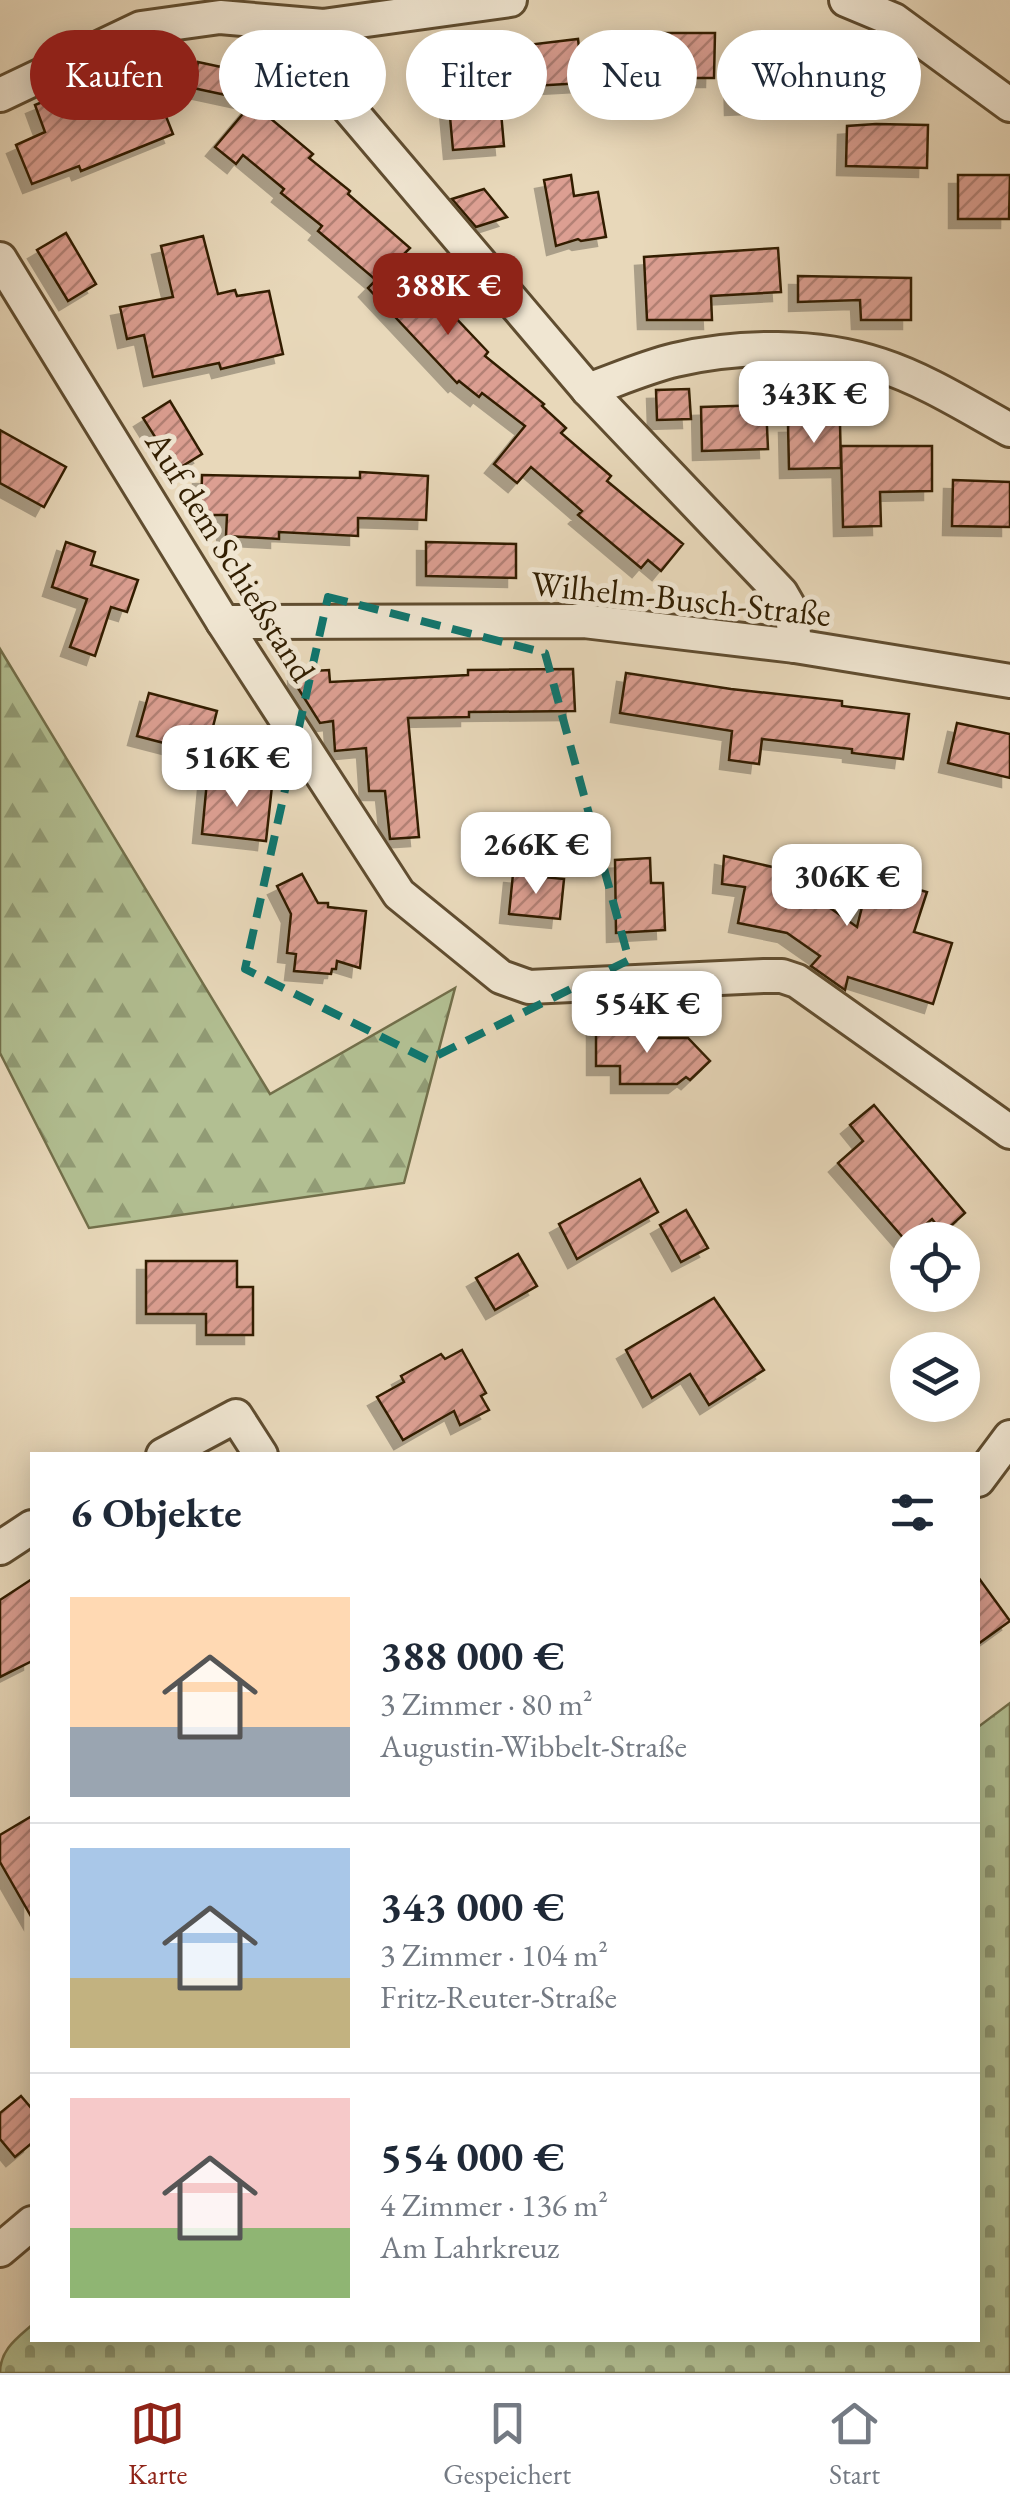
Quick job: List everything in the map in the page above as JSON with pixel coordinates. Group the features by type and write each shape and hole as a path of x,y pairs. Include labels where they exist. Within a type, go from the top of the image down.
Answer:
{"street":[{"path":"0,95 140,28 220,18 323,26 510,0"},
{"path":"846,0 894,20 1010,105"},
{"path":"323,26 334,79 346,104 588,390 781,593 792,612 795,646"},
{"name":"Auf dem Schießstand","path":"0,259 223,622 399,894 501,976 529,987 764,976 797,981 1010,1132"},
{"path":"588,390 675,360 752,350 804,352 879,365 916,379 1010,430"},
{"name":"Wilhelm-Busch-Straße","path":"223,622 584,622 795,646 1010,680"},
{"path":"169,1452 236,1416 259,1452"},
{"path":"980,1477 1010,1437"},
{"path":"0,1548 30,1527"},
{"path":"0,2250 30,2224"}],"highlighted area":[{"path":"328,597 545,653 629,960 428,1060 245,969"}],"green space":[{"path":"0,649 270,1094 455,988 404,1183 89,1228 0,1053"},
{"path":"1010,1703 1010,2373 0,2373 6,2351 30,2327 30,2342 980,2342 980,1726"}],"building":[{"path":"697,33 715,33 714,78 697,78"},
{"path":"567,40 567,84 547,85 547,43"},
{"path":"199,62 219,66 219,94 199,89"},
{"path":"41,120 167,120 173,134 81,171 79,166 32,184 16,145 45,132"},
{"path":"238,120 272,120 313,154 309,158 410,248 401,257 456,312 453,315 488,352 485,356 544,404 566,428 561,433 611,476 607,481 683,544 661,571 648,560 641,568 578,515 582,511 531,467 517,483 494,464 525,426 482,393 479,397 457,383 368,288 376,280 318,231 322,226 281,193 284,189 243,155 236,164 215,147"},
{"path":"450,120 502,120 504,146 453,150"},
{"path":"928,125 927,168 846,166 847,126"},
{"path":"571,175 574,196 598,192 606,237 556,246 544,180"},
{"path":"958,175 1010,175 1009,219 958,219"},
{"path":"484,189 507,217 476,227 452,199"},
{"path":"66,233 96,284 68,301 37,250"},
{"path":"203,236 218,294 235,290 237,296 269,291 283,354 221,369 219,363 153,377 144,335 127,339 120,307 173,297 161,246"},
{"path":"778,248 781,292 711,296 712,320 647,320 644,257"},
{"path":"798,276 911,278 911,320 861,320 860,300 798,302"},
{"path":"689,389 691,419 657,420 656,390"},
{"path":"170,401 202,454 176,470 143,418"},
{"path":"766,405 768,449 702,451 701,407"},
{"path":"840,423 841,468 789,469 788,424"},
{"path":"0,430 66,467 44,507 0,483"},
{"path":"841,446 932,446 932,491 880,492 881,526 843,527"},
{"path":"360,472 428,476 426,520 358,518 358,536 279,532 279,539 226,536 227,515 201,515 202,475 360,478"},
{"path":"953,480 1010,482 1010,527 952,526"},
{"path":"66,542 95,552 91,565 138,580 127,612 111,607 95,656 70,647 87,599 52,587"},
{"path":"426,542 516,544 516,578 426,576"},
{"path":"573,669 575,711 469,712 469,717 408,718 419,837 390,839 385,791 369,791 366,748 335,751 333,721 320,723 298,688 297,672 329,670 330,682 468,675 468,670"},
{"path":"626,673 842,701 842,706 909,714 903,759 762,739 759,764 729,760 732,731 620,713"},
{"path":"149,693 217,711 206,754 137,736"},
{"path":"957,723 1010,734 1010,778 948,763"},
{"path":"207,781 272,786 266,841 202,834"},
{"path":"724,856 808,875 806,891 857,927 870,875 927,892 914,932 952,943 933,1004 848,977 845,990 811,966 820,956 787,933 738,923 745,887 722,884"},
{"path":"650,858 651,883 663,883 665,930 616,933 615,860"},
{"path":"302,874 318,903 366,911 360,968 337,961 331,974 294,971 296,954 287,953 291,914 277,886"},
{"path":"513,874 564,879 560,919 509,914"},
{"path":"596,1024 641,1024 642,1038 688,1038 710,1061 690,1080 686,1077 677,1084 620,1084 620,1066 596,1066"},
{"path":"874,1105 965,1213 955,1222 932,1219 890,1223 838,1163 863,1141 850,1125"},
{"path":"640,1179 658,1212 577,1259 559,1224"},
{"path":"686,1210 708,1248 681,1262 660,1225"},
{"path":"518,1254 537,1286 495,1310 476,1278"},
{"path":"146,1261 237,1261 237,1287 253,1287 253,1335 206,1335 206,1314 146,1314"},
{"path":"714,1298 764,1370 709,1405 690,1374 652,1398 626,1350"},
{"path":"462,1350 486,1393 481,1396 489,1410 460,1425 454,1411 403,1440 377,1397 404,1382 401,1376 441,1354 445,1359"},
{"path":"30,1580 30,1662 0,1677 0,1600"},
{"path":"980,1580 1010,1621 980,1643"},
{"path":"30,1817 30,1914 0,1862 0,1835"},
{"path":"21,2096 30,2107 30,2145 15,2157 0,2139 0,2113"}]}
